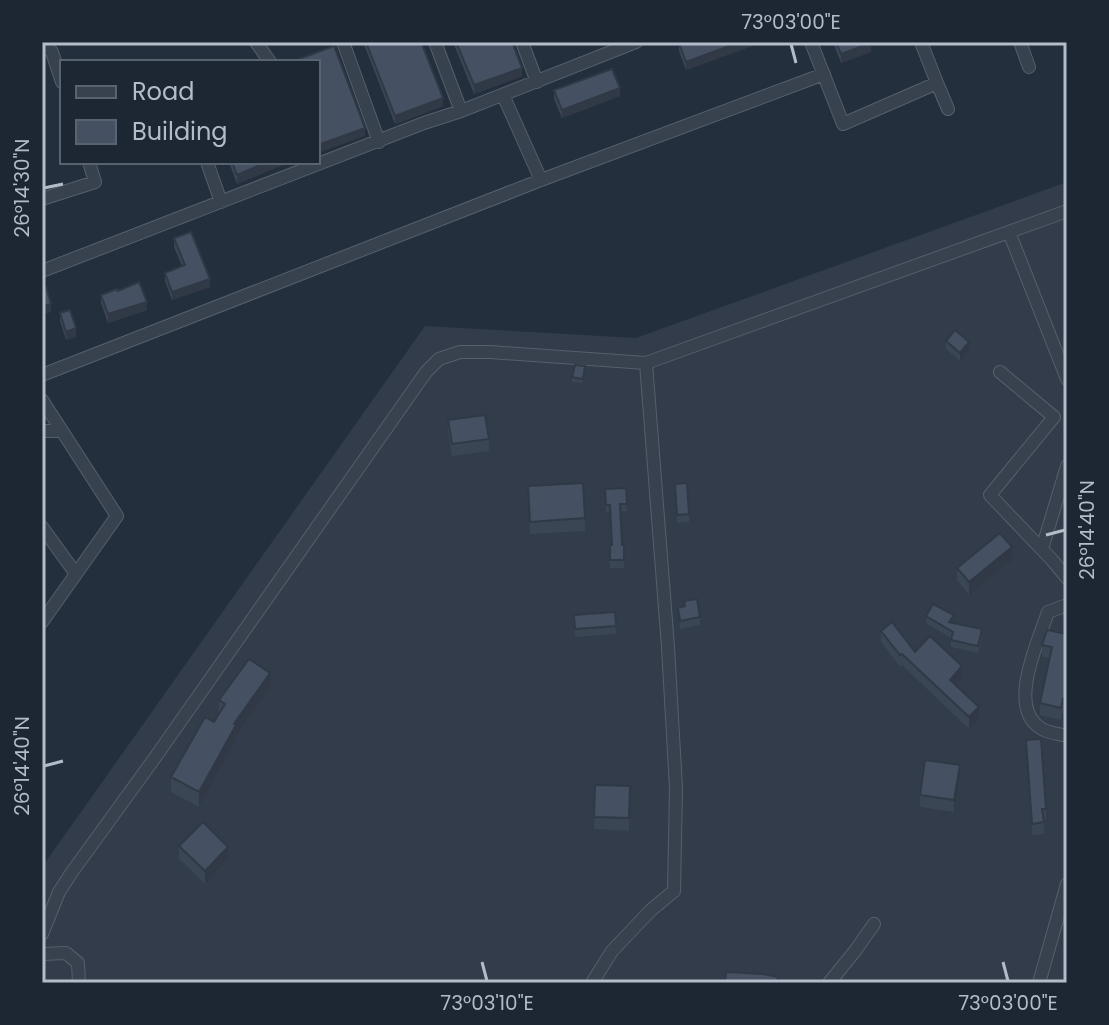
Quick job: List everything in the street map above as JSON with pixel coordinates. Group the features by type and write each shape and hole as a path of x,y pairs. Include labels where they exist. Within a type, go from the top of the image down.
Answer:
{"street":[{"path":"42,42 52,52 60,76"},
{"path":"256,42 269,60"},
{"path":"343,42 379,142"},
{"path":"435,42 461,111"},
{"path":"522,42 537,82"},
{"path":"320,160 379,142 537,82 613,46 636,42"},
{"path":"811,42 843,124 937,83"},
{"path":"921,42 948,109"},
{"path":"1020,42 1029,67"},
{"path":"42,375 541,180 824,74"},
{"path":"503,95 541,180"},
{"path":"42,199 95,182 90,164"},
{"path":"208,164 221,202"},
{"path":"42,271 221,202 300,166"},
{"path":"42,934 59,892 72,872 416,385 439,359 460,352 490,352 646,363 1067,211"},
{"path":"1009,232 1067,379"},
{"path":"592,983 612,951 674,891 675,772 646,363"},
{"path":"1000,372 1054,417 990,495 1067,578"},
{"path":"42,400 117,516 42,622"},
{"path":"42,431 62,431"},
{"path":"1042,549 1067,466"},
{"path":"42,527 76,574"},
{"path":"1067,605 1048,612 1024,687 1025,703 1031,719 1043,730 1067,736"},
{"path":"1039,983 1067,884"},
{"path":"829,983 874,924"},
{"path":"42,954 66,953 78,963 79,983"}],"shaded area":[{"path":"1067,182 1067,983 42,983 42,867 425,326 636,338"}],"building":[{"path":"366,42 421,42 443,98 395,116"},
{"path":"456,42 512,42 522,68 474,85"},
{"path":"680,42 740,42 686,62"},
{"path":"836,42 870,42 871,43 841,54"},
{"path":"334,46 365,128 320,144 320,60 296,60"},
{"path":"612,69 620,88 562,110 554,90"},
{"path":"233,164 262,164 237,175"},
{"path":"191,232 210,279 172,292 165,273 185,265 174,238"},
{"path":"139,282 147,302 108,314 101,295"},
{"path":"46,287 51,304 42,307 42,288"},
{"path":"70,310 76,328 66,332 60,313"},
{"path":"955,330 969,342 960,353 946,341"},
{"path":"575,365 585,366 583,379 572,377"},
{"path":"485,415 489,439 452,444 448,420"},
{"path":"583,483 585,518 530,522 528,486"},
{"path":"687,483 689,514 677,515 675,484"},
{"path":"626,488 627,504 620,504 624,560 610,560 610,505 606,505 605,489"},
{"path":"1000,533 1012,547 969,582 957,568"},
{"path":"697,599 700,617 680,621 678,608 685,606 684,601"},
{"path":"933,604 954,615 949,622 982,629 978,646 951,640 953,632 926,616"},
{"path":"615,612 616,626 575,629 574,615"},
{"path":"892,622 915,652 930,636 962,666 950,680 979,707 969,717 900,655 881,631"},
{"path":"1047,630 1067,634 1067,699 1063,699 1061,708 1040,703 1052,647 1042,645"},
{"path":"249,659 270,673 234,724 199,792 171,777 205,717 214,722 225,704 219,700"},
{"path":"1041,739 1046,809 1042,809 1044,822 1032,824 1026,740"},
{"path":"925,760 960,765 954,800 920,795"},
{"path":"595,785 630,786 629,818 594,817"},
{"path":"203,822 228,847 205,871 179,846"},
{"path":"726,972 778,977 777,983 725,983"}]}
